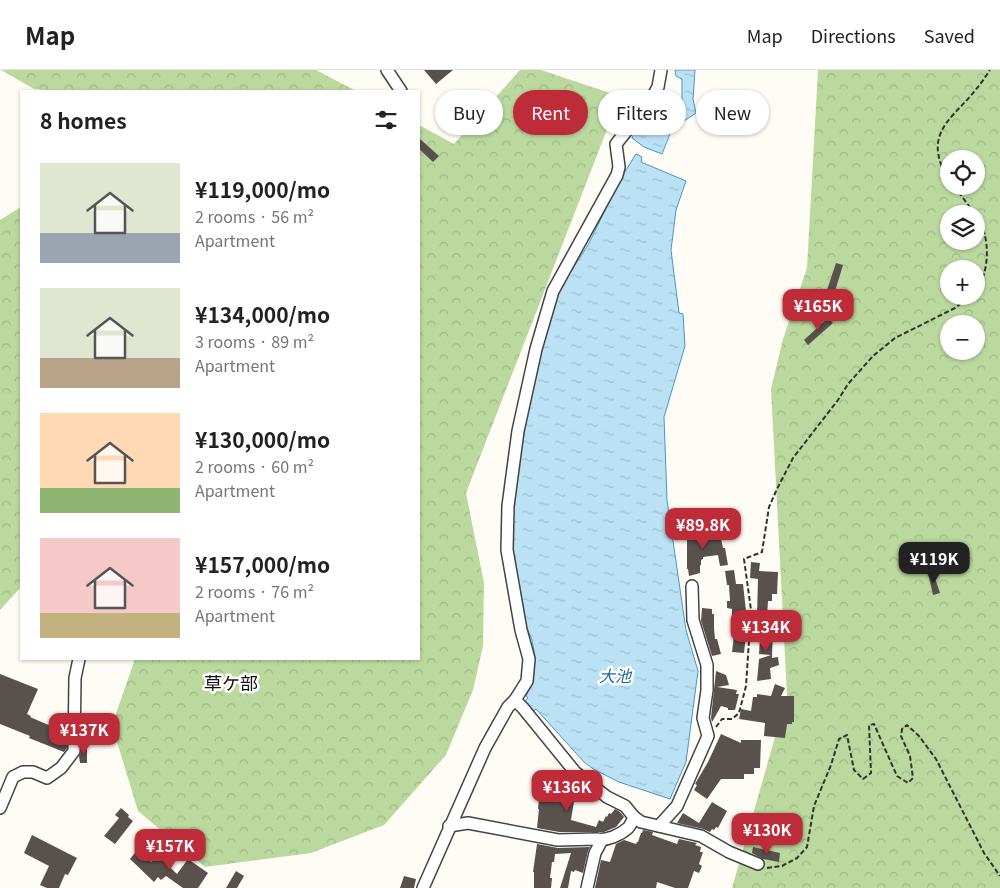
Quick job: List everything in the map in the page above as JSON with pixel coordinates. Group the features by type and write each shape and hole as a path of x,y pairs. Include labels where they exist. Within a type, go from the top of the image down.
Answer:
{"street":[{"path":"387,70 400,90"},
{"path":"423,888 485,748 508,707 515,700 527,681 529,659 521,630 508,550 508,506 518,431 536,349 553,291 617,175 619,167 616,144 649,103 658,87 660,70"},
{"path":"659,826 677,806 708,736 703,718 707,665 693,620 692,586"},
{"path":"0,808 13,777 22,772 32,772 48,778 61,768 74,751 74,678 79,660"},
{"path":"515,700 575,772 607,797 625,806 634,818 641,822 701,836 729,852 758,864"},
{"path":"449,826 468,823 558,840 597,838 602,840 612,837 629,827 634,818"},
{"path":"587,888 595,853 602,840"}],"path":[{"path":"940,160 938,153 939,138 946,122 981,84 990,70"},
{"path":"961,195 968,205"},
{"path":"985,233 987,254 985,269"},
{"path":"708,736 722,719 732,719 739,712 746,686 751,610 744,559 762,552 769,507 793,458 838,400 848,384 873,356 895,338 959,305"},
{"path":"758,864 766,869 782,866 797,858 807,847 814,806 839,739 847,735 854,770 863,779 871,773 869,726 874,724 897,776 908,783 913,778 910,756 901,736 902,729 907,725 919,736 936,759 984,853 1000,876"}],"green space":[{"path":"1,70 316,70 354,90 45,90 34,89"},
{"path":"520,70 541,70 601,90 598,90 598,135 605,135 466,493 484,583 483,646 473,690 446,755 384,825 311,853 205,867 138,811 112,725 135,660 420,660 420,126 454,144 462,135 503,135 502,90"},
{"path":"818,70 1000,70 1000,888 732,888 787,695 771,389 783,339 807,268"},
{"path":"20,208 20,588 0,610 0,220"}],"water":[{"path":"675,70 695,70 693,99 696,113 686,120 686,90 682,90 682,79 676,76"},
{"path":"633,135 670,135 662,154 644,147 632,138"},
{"name":"大池","path":"636,154 642,157 641,162 686,181 676,210 671,250 679,313 683,314 685,346 664,417 667,500 686,630 698,671 686,762 670,799 619,782 595,770 585,763 536,709 531,713 523,703 528,698 526,696 533,681 535,657 532,640 523,618 512,547 514,498 533,376 555,296 588,245 621,178"}],"building":[{"path":"424,70 453,70 436,84"},
{"path":"420,139 439,156 433,162 420,150"},
{"path":"836,263 843,265 829,311 821,308"},
{"path":"828,318 833,323 808,345 804,340"},
{"path":"695,526 695,529 700,530 700,537 720,534 728,565 720,566 718,555 703,557 700,573 689,576 687,569 687,527"},
{"path":"751,562 760,563 759,571 778,572 777,594 772,594 772,601 768,601 767,618 757,617 758,579 750,578"},
{"path":"734,570 736,584 743,584 747,620 744,653 732,652 734,635 732,609 727,608 727,601 730,601 729,585 727,585 725,571"},
{"path":"933,572 940,593 933,595 928,573"},
{"path":"702,608 712,609 715,639 717,639 721,654 712,656 701,621"},
{"path":"761,622 773,624 772,658 778,657 779,665 770,668 771,679 757,681 759,659 771,655 759,654"},
{"path":"716,671 726,675 729,685 717,687 737,690 736,694 739,694 735,710 728,710 728,708 721,706 712,722 711,718"},
{"path":"0,674 38,689 27,714 67,733 67,748 64,752 0,724"},
{"path":"775,684 785,688 781,696 794,696 794,722 787,724 785,738 764,736 765,723 739,719 741,709 751,711 753,697 757,697 757,694 771,696"},
{"path":"721,734 741,743 741,740 761,740 760,768 754,768 754,774 744,774 744,779 721,779 707,799 694,790 697,785 695,784"},
{"path":"87,746 87,763 80,763 79,756 82,747"},
{"path":"542,780 559,782 564,787 564,794 575,795 571,820 596,827 599,820 603,822 606,816 615,809 624,817 616,827 604,832 559,832 537,828"},
{"path":"712,802 727,811 718,828 712,829 710,832 677,823 683,813 699,823"},
{"path":"121,808 133,821 115,844 104,836 119,818 115,815"},
{"path":"643,830 653,832 652,835 677,844 679,839 697,843 695,845 701,847 700,852 703,852 699,864 702,866 699,873 694,871 688,888 675,888 657,882 656,888 595,888 601,860 610,862 616,844 624,840 636,844"},
{"path":"32,835 77,858 68,875 65,874 59,888 47,888 40,885 49,866 24,853"},
{"path":"537,844 558,848 590,847 583,873 575,870 574,872 571,871 568,888 560,888 571,853 555,854 550,878 552,878 551,888 534,888 533,872"},
{"path":"753,847 780,853 779,862 763,859 752,853"},
{"path":"138,849 151,862 157,855 177,874 188,859 208,873 198,888 183,888 166,876 161,880 158,877 154,882 130,859"},
{"path":"236,871 244,876 237,888 226,888"},
{"path":"404,876 416,879 414,888 400,888"}],"district":[{"name":"草ケ部","path":"231,682"}]}
